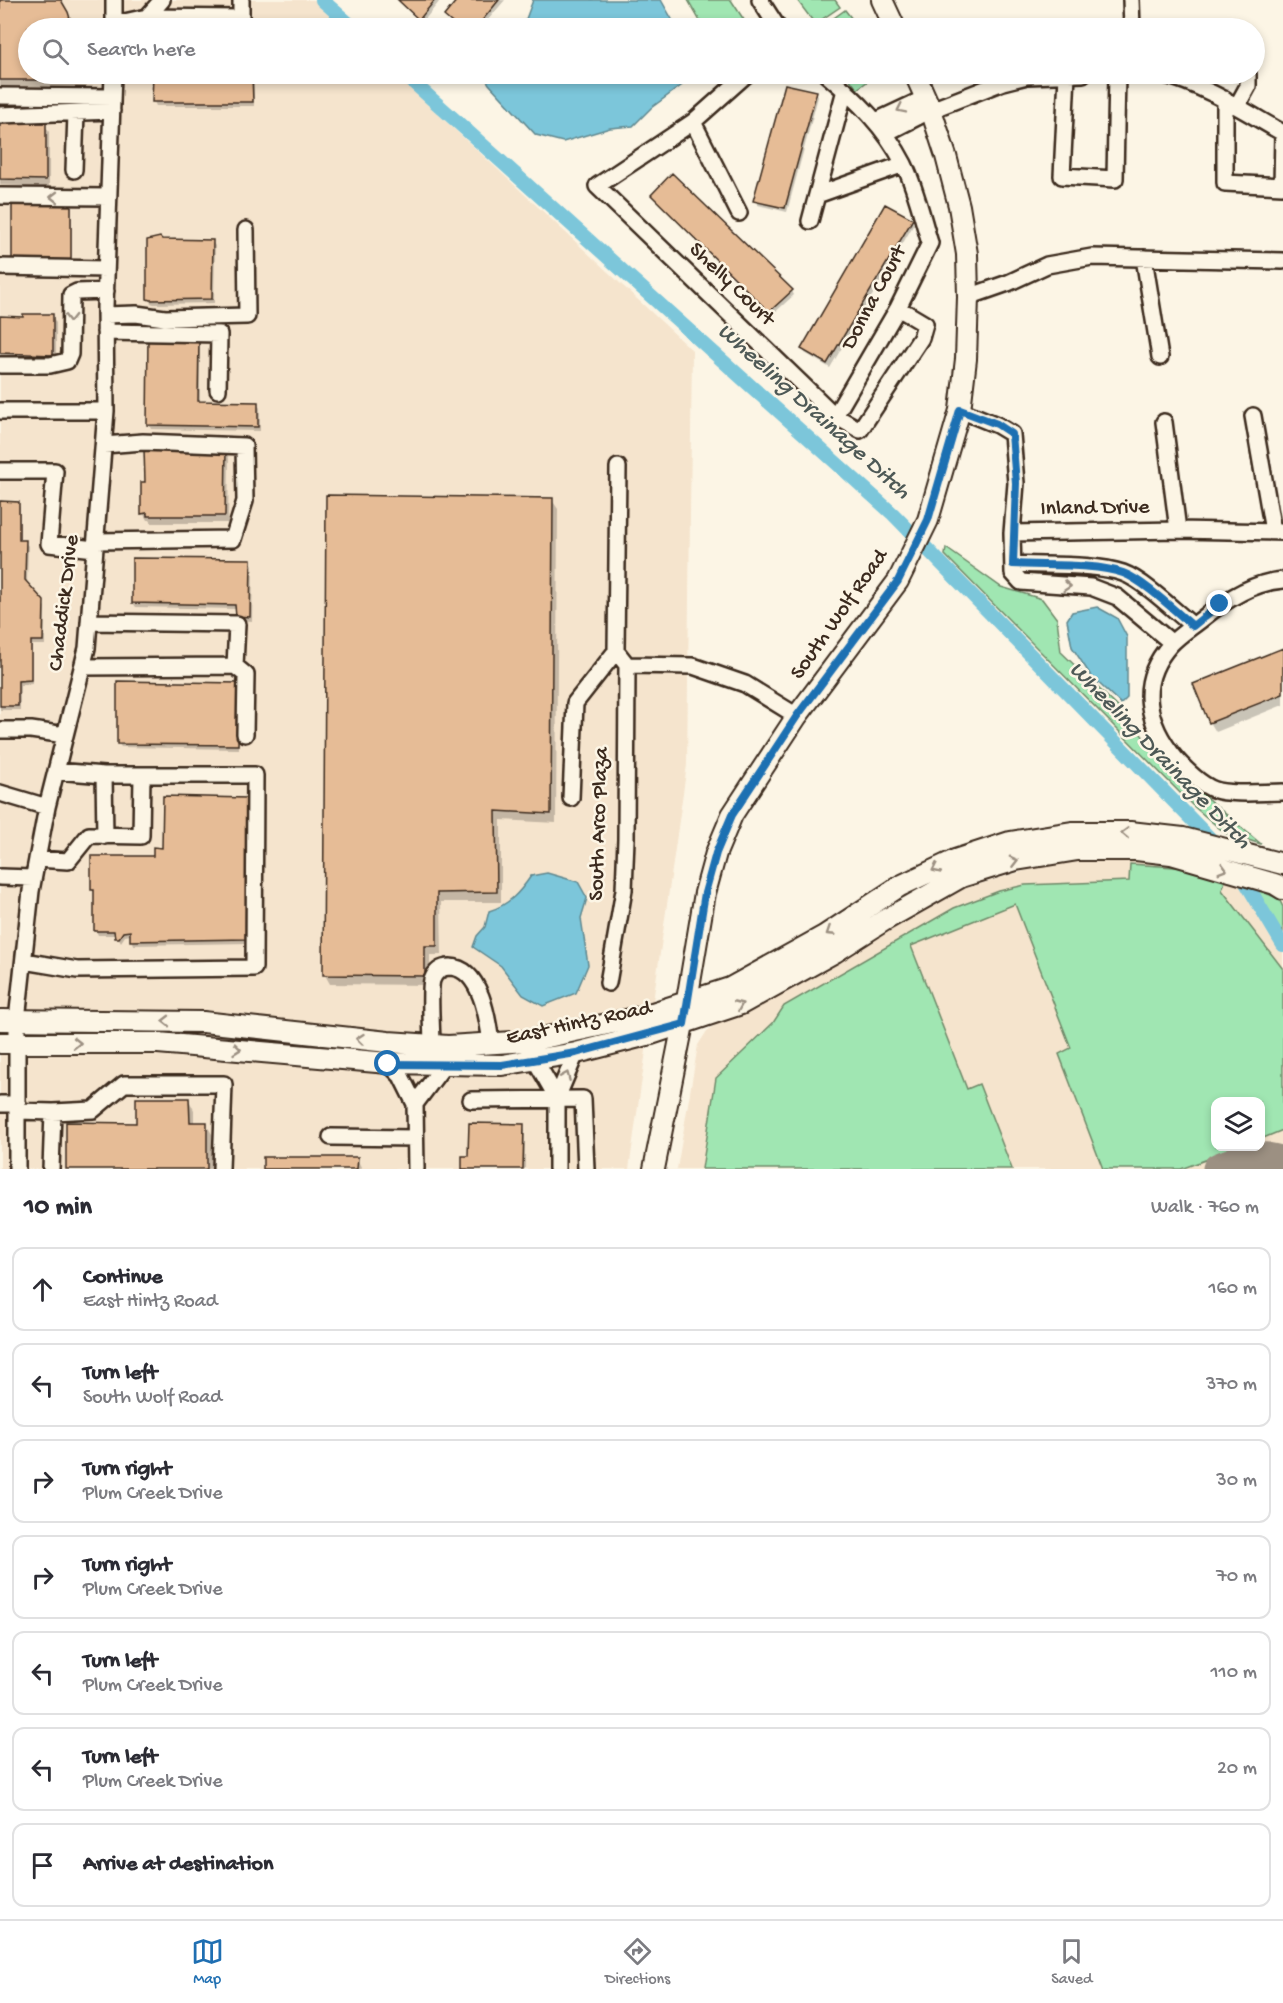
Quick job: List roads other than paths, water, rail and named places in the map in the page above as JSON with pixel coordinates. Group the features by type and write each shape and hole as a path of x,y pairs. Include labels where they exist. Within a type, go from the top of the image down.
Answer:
{"main road":[{"path":"882,0 890,18"},
{"name":"South Wolf Road","path":"654,1169 684,1024 705,893 716,853 732,815 797,716 898,581 928,520 960,410 966,359 967,254 959,206 946,156 919,84"},
{"name":"East Hintz Road","path":"9,1020 203,1022 432,1045 529,1041 640,1017 730,988 824,936 900,886 955,860 1010,843 1072,832 1130,832 1183,838 1283,864"},
{"name":"East Hintz Road","path":"9,1043 158,1043 388,1064 502,1065 576,1053 684,1024 741,1004 835,952 885,920 961,877 1016,860 1078,850 1136,850 1171,854 1279,887"}],"street":[{"path":"114,0 115,18"},
{"path":"147,17 162,0"},
{"path":"143,18 241,18 241,0"},
{"path":"760,0 772,18"},
{"path":"1131,0 1132,18"},
{"name":"Chaddick Drive","path":"17,1169 18,1107 9,1043 9,1020 24,961 33,878 47,807 87,648 106,411 105,315 113,84"},
{"path":"736,84 693,122 740,213"},
{"name":"Donna Court","path":"835,416 897,308 930,243 904,164 881,127 838,84"},
{"path":"881,127 928,104 986,84"},
{"path":"1067,84 1062,176 1115,179 1117,84"},
{"path":"1194,84 1231,103 1283,133 1282,186 1226,183 1231,103 1248,84"},
{"path":"810,221 845,90"},
{"path":"0,96 112,104"},
{"path":"0,115 76,113 112,104"},
{"path":"74,170 76,113"},
{"name":"Shelly Court","path":"693,122 597,186 835,416 860,430 921,339 925,324 897,308"},
{"path":"817,195 904,164"},
{"path":"0,196 109,197"},
{"path":"105,315 136,314 165,318 247,316 246,230"},
{"path":"968,297 1008,283 1047,265 1092,257 1283,261"},
{"path":"1144,258 1160,357"},
{"path":"0,267 106,269"},
{"path":"0,365 50,365 67,362 70,354 71,295 77,292 106,291"},
{"path":"105,332 219,334 218,390"},
{"path":"960,410 997,424 1012,434 1016,483 1012,533 1013,568 1021,582 1091,587 1117,597 1172,643"},
{"path":"0,411 106,411"},
{"name":"Inland Drive","path":"1012,533 1178,530 1278,532 1253,416"},
{"name":"Inland Drive","path":"1164,422 1178,530"},
{"path":"0,471 55,471 49,544 96,545 233,539 245,501 244,446 143,442 104,446"},
{"path":"571,798 575,703 616,651 618,467"},
{"path":"1013,568 1097,567 1124,573 1153,592 1193,626"},
{"path":"1283,580 1247,590 1220,604 1172,643 1158,661 1149,682 1149,707 1156,729 1171,752 1189,773 1218,791 1283,792"},
{"path":"89,622 237,624 235,666"},
{"path":"616,651 627,665 693,666 745,684 797,716"},
{"name":"South Arco Plaza","path":"608,983 624,890 627,665"},
{"path":"82,667 235,666 246,675 245,734"},
{"path":"0,730 31,730 65,735"},
{"path":"24,961 77,970 254,968 255,774 104,775 56,771"},
{"path":"104,775 105,836"},
{"path":"37,858 68,861 89,835 141,836 142,775"},
{"path":"0,793 47,807"},
{"path":"0,877 33,878"},
{"path":"432,1045 431,984 436,973 442,968 450,967 466,973 478,990 486,1012 491,1043"},
{"path":"557,1169 557,1098 576,1053"},
{"path":"535,1060 557,1098"},
{"path":"388,1064 401,1076 415,1104 416,1169"},
{"path":"415,1104 445,1064"},
{"path":"0,1104 53,1112 93,1110 124,1084 224,1084 221,1169"},
{"path":"471,1100 584,1099 586,1169"},
{"path":"51,1169 53,1112"},
{"path":"331,1137 415,1138"}],"water":[{"path":"533,0 661,0 671,18 526,18"},
{"path":"489,84 682,84 651,108 633,126 610,128 563,142 536,135"},
{"path":"1097,607 1117,618 1127,637 1127,698 1121,704 1091,676 1072,647 1067,620 1072,612"},
{"path":"547,873 578,882 587,898 581,918 588,965 576,993 543,1006 523,995 501,966 473,947 477,936 485,927 489,911 513,897 531,876"}],"waterway":[{"name":"Wheeling Drainage Ditch","path":"322,0 343,18"},
{"name":"Wheeling Drainage Ditch","path":"415,84 893,514 1234,863 1283,945"}]}
